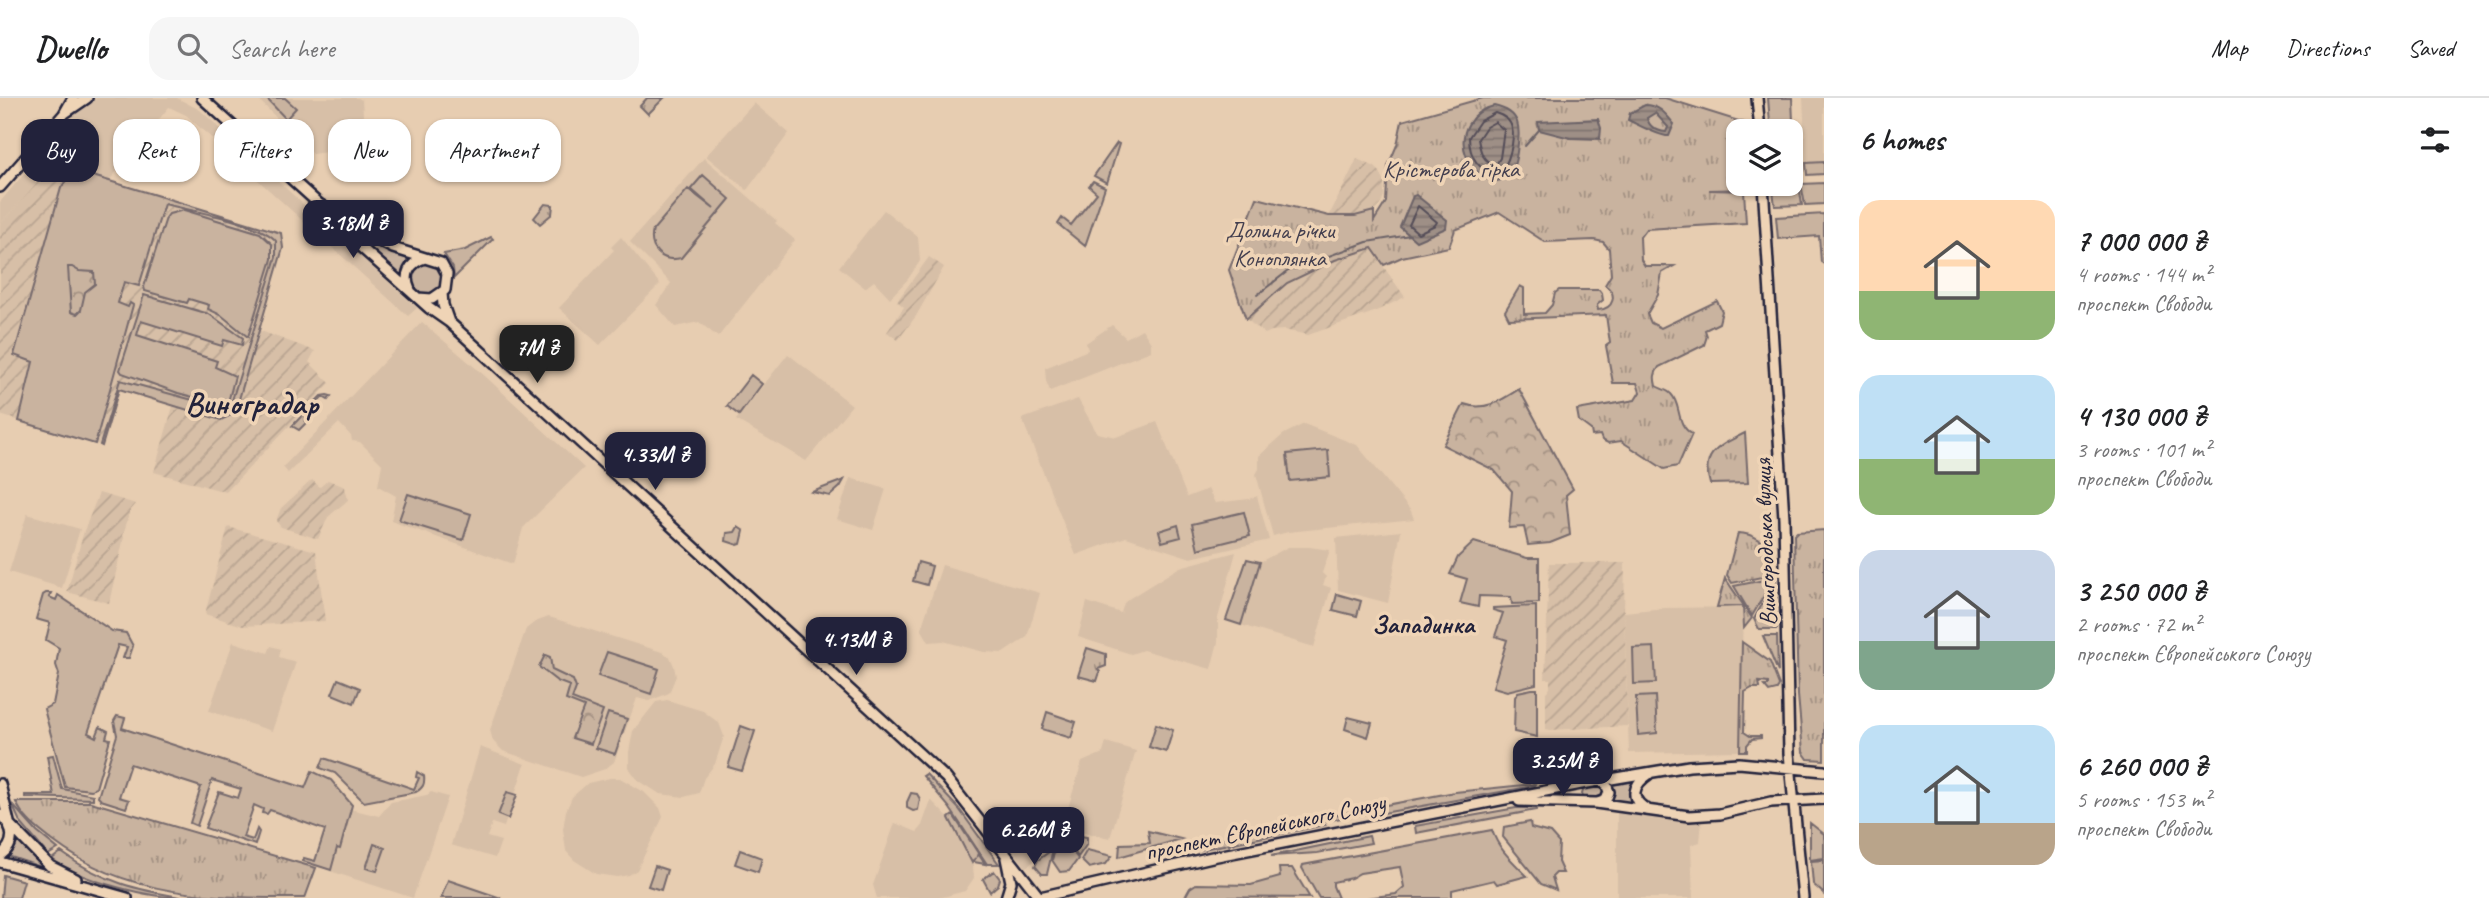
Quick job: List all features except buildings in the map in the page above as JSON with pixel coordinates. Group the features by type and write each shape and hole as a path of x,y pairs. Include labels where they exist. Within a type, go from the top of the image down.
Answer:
{"main road":[{"path":"0,187 64,114 73,98"},
{"path":"64,114 87,98"},
{"path":"201,98 319,204 336,225 449,323 928,761 961,797 1039,898"},
{"path":"1758,98 1759,119"},
{"name":"Вишгородська вулиця","path":"1764,196 1784,505 1790,767 1803,898"},
{"path":"319,204 393,248 437,261 446,270 448,282 442,293 432,299 413,294 407,284 408,271 413,264 425,258"},
{"path":"442,293 449,323"},
{"name":"проспект Європейського Союзу","path":"1039,898 1212,857 1651,772 1716,763 1752,763 1824,771"},
{"path":"1651,772 1636,785 1634,792 1639,805 1652,812"},
{"path":"1596,803 1606,800 1609,792 1606,784 1600,781"},
{"path":"0,784 12,831 10,843 0,856"},
{"path":"1581,784 1578,794 1585,802"},
{"name":"проспект Європейського Союзу","path":"1503,801 1585,802 1681,816 1708,815 1771,802 1824,799"},
{"path":"0,815 50,866 103,892"},
{"path":"1005,856 1011,882 1006,898"},
{"path":"0,862 127,898"},
{"path":"1076,898 1087,885"}],"shaded area":[{"path":"96,98 177,98 200,110 214,123 214,140 200,128 200,119 190,119 169,107 159,119 113,119 113,176 109,181 99,178 99,119 71,119 80,108"},
{"path":"257,98 362,100 363,119 328,119 328,152 314,154 314,119 278,119"},
{"path":"1803,98 1824,98 1824,162 1806,163"},
{"path":"754,103 789,133 747,190 706,156"},
{"path":"704,158 795,240 718,337 699,322 675,327 656,305 671,283 630,242"},
{"path":"1357,159 1380,172 1384,181 1384,196 1380,205 1374,211 1355,216 1329,216"},
{"path":"21,177 21,182 38,182 0,224 0,202"},
{"path":"99,178 281,233 283,248 258,330 315,351 309,362 330,383 226,492 154,472 173,406 119,389 102,446 0,415 0,224 38,182 99,182"},
{"path":"260,182 279,182 417,308 408,316"},
{"path":"884,210 918,237 920,261 890,298 874,281 865,288 839,267"},
{"path":"621,237 660,284 600,345 559,308 614,250 611,247"},
{"path":"1371,249 1405,297 1374,312 1308,335 1284,330 1265,334 1246,319 1287,283 1335,260"},
{"path":"929,257 944,267 916,316 898,340 887,332 904,307 897,301"},
{"path":"422,322 584,468 523,528 513,564 391,521 396,496 378,486 382,464 360,442 352,441 351,436 339,423 288,473 283,467"},
{"path":"1112,325 1126,338 1142,329 1151,343 1151,351 1050,391 1045,368 1088,350 1086,343"},
{"path":"788,354 852,405 806,461 736,420"},
{"path":"1078,399 1097,433 1116,437 1157,422 1187,497 1208,489 1215,503 1257,496 1269,540 1191,558 1126,537 1076,555 1022,419"},
{"path":"1304,424 1357,445 1411,511 1414,519 1288,532 1273,536 1256,474 1259,469 1259,456 1284,434"},
{"path":"850,478 886,489 873,530 837,519"},
{"path":"312,480 320,487 328,480 345,487 348,500 328,517 318,539 281,527 276,521 281,508"},
{"path":"99,493 136,504 130,511 123,536 109,603 67,592 84,531"},
{"path":"27,514 80,529 62,588 9,572"},
{"path":"228,527 316,551 325,621 243,626 205,614"},
{"path":"1401,531 1388,603 1338,590 1336,538"},
{"path":"1288,547 1330,550 1322,573 1326,577 1323,585 1331,588 1314,647 1241,625 1260,562"},
{"path":"1236,552 1218,618 1218,642 1211,669 1143,650 1131,654 1078,637 1087,602 1121,613 1124,603 1130,598 1180,567"},
{"path":"1549,563 1625,563 1628,726 1546,729 1546,692 1550,688 1550,679 1545,679"},
{"path":"942,565 1040,593 1027,637 1003,653 984,652 943,641 929,642 922,630 923,623"},
{"path":"1743,607 1740,751 1629,753 1624,612 1665,608"},
{"path":"549,617 662,652 670,657 676,676 669,693 649,701 637,698 614,762 605,769 581,777 503,751 493,741 490,730 526,629"},
{"path":"233,642 268,653 271,646 281,649 279,657 296,662 272,731 209,711"},
{"path":"667,700 703,711 719,723 724,736 715,764 704,778 699,793 684,797 660,794 638,780 629,768 633,731 656,702"},
{"path":"1106,742 1136,751 1110,838 1062,828 1058,844 1026,867 984,813 993,806 999,808 1021,836 1034,827 1038,832 1068,808 1082,762 1103,753"},
{"path":"480,747 525,764 504,827 492,823 487,837 501,841 495,858 451,845"},
{"path":"620,778 644,792 660,808 663,817 637,870 617,877 596,874 574,860 566,851 563,829 572,797 588,783"},
{"path":"431,792 448,797 413,898 330,871 350,809 379,816 391,802"},
{"path":"931,800 952,822 973,866 974,878 965,891 939,898 877,898 873,885 895,823 917,832"},
{"path":"1617,810 1702,820 1700,842 1691,845 1693,898 1617,898"}],"green space":[{"path":"266,98 285,98 296,108 286,119"},
{"path":"647,98 664,98 648,114 640,106"},
{"path":"1483,98 1665,98 1732,119 1726,119 1726,190 1709,190 1726,190 1726,196 1744,196 1746,223 1646,229 1640,237 1641,260 1645,266 1674,266 1662,273 1658,295 1647,314 1651,323 1661,328 1717,301 1722,311 1719,323 1705,330 1707,336 1704,345 1659,367 1655,374 1656,386 1668,391 1674,398 1683,425 1692,434 1678,466 1664,469 1621,441 1608,443 1602,440 1600,435 1592,436 1591,430 1579,421 1577,410 1635,400 1640,392 1637,383 1613,383 1606,346 1610,343 1606,315 1509,319 1505,311 1520,286 1524,288 1524,314 1545,313 1559,290 1599,290 1603,300 1597,305 1598,310 1608,307 1613,297 1605,285 1611,275 1609,249 1603,242 1545,242 1499,212 1455,230 1449,247 1402,257 1384,265 1372,248 1335,260 1287,283 1246,319 1229,270 1257,198 1329,216 1355,216 1374,211 1374,221 1386,202 1388,166 1397,145 1402,121"},
{"path":"1768,98 1792,98 1793,119 1770,119"},
{"path":"1117,143 1119,144 1107,183 1094,176"},
{"path":"1824,162 1824,174 1807,175 1806,163"},
{"path":"703,175 730,199 681,258 662,256 655,249 653,230 688,189 714,209 691,189"},
{"path":"99,178 281,233 283,248 235,413 221,420 119,389 102,446 100,445 120,380 229,410 276,257 276,241 256,228 164,204 139,286 124,282 118,303 128,307 130,303 133,305 95,444 19,421 33,362 14,355 61,188 65,182 99,182"},
{"path":"1093,181 1105,187 1085,246 1058,224 1062,218 1071,225 1097,193 1089,186"},
{"path":"1824,183 1824,204 1805,205 1803,184"},
{"path":"1774,196 1801,196 1802,205 1775,206"},
{"path":"545,204 553,205 552,214 540,224 534,218"},
{"path":"184,210 260,233 272,244 272,259 248,337 221,315 208,309 209,305 189,299 187,303 145,291 166,218 169,214"},
{"path":"1824,214 1824,264 1821,262 1819,236 1778,239 1776,217"},
{"path":"491,237 493,239 454,278 453,268 444,254 465,250"},
{"path":"359,238 385,250 414,257 406,265 403,280 358,241"},
{"path":"427,262 439,266 443,278 439,290 427,294 415,290 411,278 415,266"},
{"path":"68,267 94,272 95,284 85,292 81,310 77,314 71,312"},
{"path":"144,295 209,314 243,338 242,345 224,340 222,346 141,321 137,335 217,361 215,367 235,376 227,406 178,393 122,373 120,370"},
{"path":"751,375 762,384 739,415 727,406"},
{"path":"1519,389 1573,489 1566,495 1570,535 1550,543 1528,545 1524,527 1509,528 1512,491 1494,470 1443,445 1464,404 1486,406"},
{"path":"321,396 331,396 328,400 323,397 305,416 306,423 299,430 292,426"},
{"path":"1745,433 1748,483 1710,484 1708,464 1714,451"},
{"path":"1328,450 1330,477 1290,481 1287,454"},
{"path":"844,480 830,496 812,492"},
{"path":"408,494 471,514 463,540 399,520"},
{"path":"1244,512 1250,536 1198,549 1192,524"},
{"path":"1178,525 1181,537 1162,542 1159,531"},
{"path":"738,527 744,531 741,544 726,541 727,533 735,532"},
{"path":"1824,530 1824,760 1808,759 1803,752 1798,695 1794,535 1797,532"},
{"path":"1738,533 1754,537 1769,548 1773,560 1772,575 1732,583 1727,575"},
{"path":"1474,542 1527,558 1539,558 1539,603 1512,604 1511,597 1479,596 1478,607 1460,603 1467,579 1450,574 1458,557"},
{"path":"1247,559 1260,562 1241,625 1226,620"},
{"path":"918,562 932,566 927,585 913,581"},
{"path":"1725,578 1752,618 1744,628 1743,606 1717,607"},
{"path":"1774,578 1752,616 1734,586"},
{"path":"1776,579 1777,629 1759,629 1754,619"},
{"path":"46,593 51,593 49,597 56,600 58,595 112,631 126,633 133,646 129,658 123,658 127,647 118,645 88,733 96,737 100,727 108,731 106,738 110,739 96,788 91,790 65,787 44,709 53,704 59,674 56,665 59,648 46,640 50,623 36,619"},
{"path":"1337,594 1361,601 1357,616 1333,610"},
{"path":"1536,606 1536,684 1507,691 1493,687 1507,640 1495,636 1503,613 1493,608"},
{"path":"1763,636 1777,636 1778,672"},
{"path":"1742,642 1770,662 1779,685 1777,690 1769,692 1764,686 1768,686 1768,683 1759,682 1760,688 1745,692 1744,732 1750,736 1761,736 1752,739 1747,745 1747,751 1740,751"},
{"path":"1654,647 1656,683 1634,684 1633,648"},
{"path":"1087,648 1106,654 1106,666 1098,669 1100,672 1097,681 1078,676"},
{"path":"607,652 659,669 651,694 598,676"},
{"path":"545,655 550,657 552,670 573,680 576,688 572,699 603,711 591,744 572,738 584,707 566,700 570,686 557,681 539,667"},
{"path":"338,679 360,688 354,703 332,694"},
{"path":"1537,689 1537,737 1514,732 1515,697 1518,692"},
{"path":"1655,696 1657,733 1638,735 1636,697"},
{"path":"1047,712 1076,722 1071,738 1042,729"},
{"path":"608,713 627,719 615,754 596,748"},
{"path":"117,716 125,718 122,728 305,788 312,771 331,780 352,805 340,849 337,848 331,870 303,861 304,858 315,861 325,830 270,810 267,814 262,813 263,809 254,805 243,837 253,840 257,829 259,832 255,845 205,828 219,792 238,798 241,789 212,780 197,826 190,823 201,787 130,764 119,797 129,800 126,808 101,800 98,797 117,735 114,721"},
{"path":"1348,717 1372,723 1368,737 1345,729"},
{"path":"1156,724 1173,730 1166,752 1149,747"},
{"path":"741,726 755,731 742,771 728,767"},
{"path":"53,755 62,789 93,795 93,799 25,797 54,795 47,756"},
{"path":"324,758 414,789 419,778 416,777 417,772 424,776 424,784 416,792 364,802 335,773 320,768"},
{"path":"926,774 959,809 999,864 987,864 949,807 923,776"},
{"path":"1634,781 1631,795 1636,806 1610,802 1614,793 1610,785"},
{"path":"1535,784 1372,815 1370,808 1455,792"},
{"path":"1604,787 1604,799 1583,797 1584,788"},
{"path":"507,792 517,795 508,819 498,815"},
{"path":"911,793 917,794 920,799 918,810 907,808"},
{"path":"16,802 91,802 316,868 305,898 205,895 141,884 82,860 53,841 27,819"},
{"path":"12,804 37,832 58,849 48,855 20,822"},
{"path":"1516,808 1536,810 1416,833 1415,826"},
{"path":"1366,809 1367,813 1326,821 1320,818"},
{"path":"953,815 978,853 977,856 979,855 985,864 974,862 975,858 972,863 949,818"},
{"path":"1317,819 1325,825 1183,853 1182,851 1224,838"},
{"path":"1530,822 1531,828 1550,833 1559,843 1558,862 1563,873 1556,873 1552,877 1556,890 1541,884 1503,837 1504,827"},
{"path":"1810,823 1824,834 1824,858 1810,860"},
{"path":"1492,830 1502,849 1527,876 1497,884 1494,880 1452,890 1452,898 1367,898 1396,894 1404,887 1400,867 1360,873 1333,882 1338,898 1319,898 1302,868 1303,865"},
{"path":"1148,831 1181,839 1119,857 1120,844 1150,843"},
{"path":"1062,833 1087,837 1087,844 1078,857"},
{"path":"1060,834 1078,859 1069,871 1060,872 1052,860"},
{"path":"1369,836 1371,843 1317,853 1271,856"},
{"path":"17,840 44,868 8,856"},
{"path":"374,844 385,848 377,871 366,868"},
{"path":"1053,849 1047,874 1042,874 1035,866 1038,860"},
{"path":"740,850 762,858 758,872 735,864"},
{"path":"1087,850 1112,856 1106,864 1089,868 1081,860"},
{"path":"61,852 106,878 152,892 186,898 154,895 97,881 52,859"},
{"path":"1824,860 1824,894 1813,884 1811,861"},
{"path":"655,866 667,870 661,890 648,886"},
{"path":"1279,868 1292,868 1310,898 1185,897 1196,884 1251,885 1280,877"},
{"path":"994,871 1000,879 990,892 983,879"},
{"path":"3,875 24,881 19,898 1,898"},
{"path":"448,880 501,898 441,898"}],"water":[{"path":"1645,105 1654,106 1665,113 1674,124 1669,136 1665,136 1628,120 1630,113","holes":["1655,113 1668,127 1666,132 1657,130 1647,118"]},
{"path":"1494,106 1510,112 1517,122 1519,136 1511,172 1498,181 1485,178 1473,168 1464,147 1468,124 1479,113"},
{"path":"1598,119 1600,139 1570,138 1539,130 1538,122"},
{"path":"1416,195 1447,220 1446,228 1416,241 1400,227 1413,196"}],"waterway":[{"path":"1525,146 1539,130"},
{"path":"1257,295 1288,271 1367,242 1410,235"}],"district":[{"name":"Виноградар","path":"252,403"},
{"name":"Западинка","path":"1423,624"}],"park label":[{"name":"Крістерова гірка","path":"1451,169"},
{"name":"Долина річки Коноплянка","path":"1280,244"}]}
